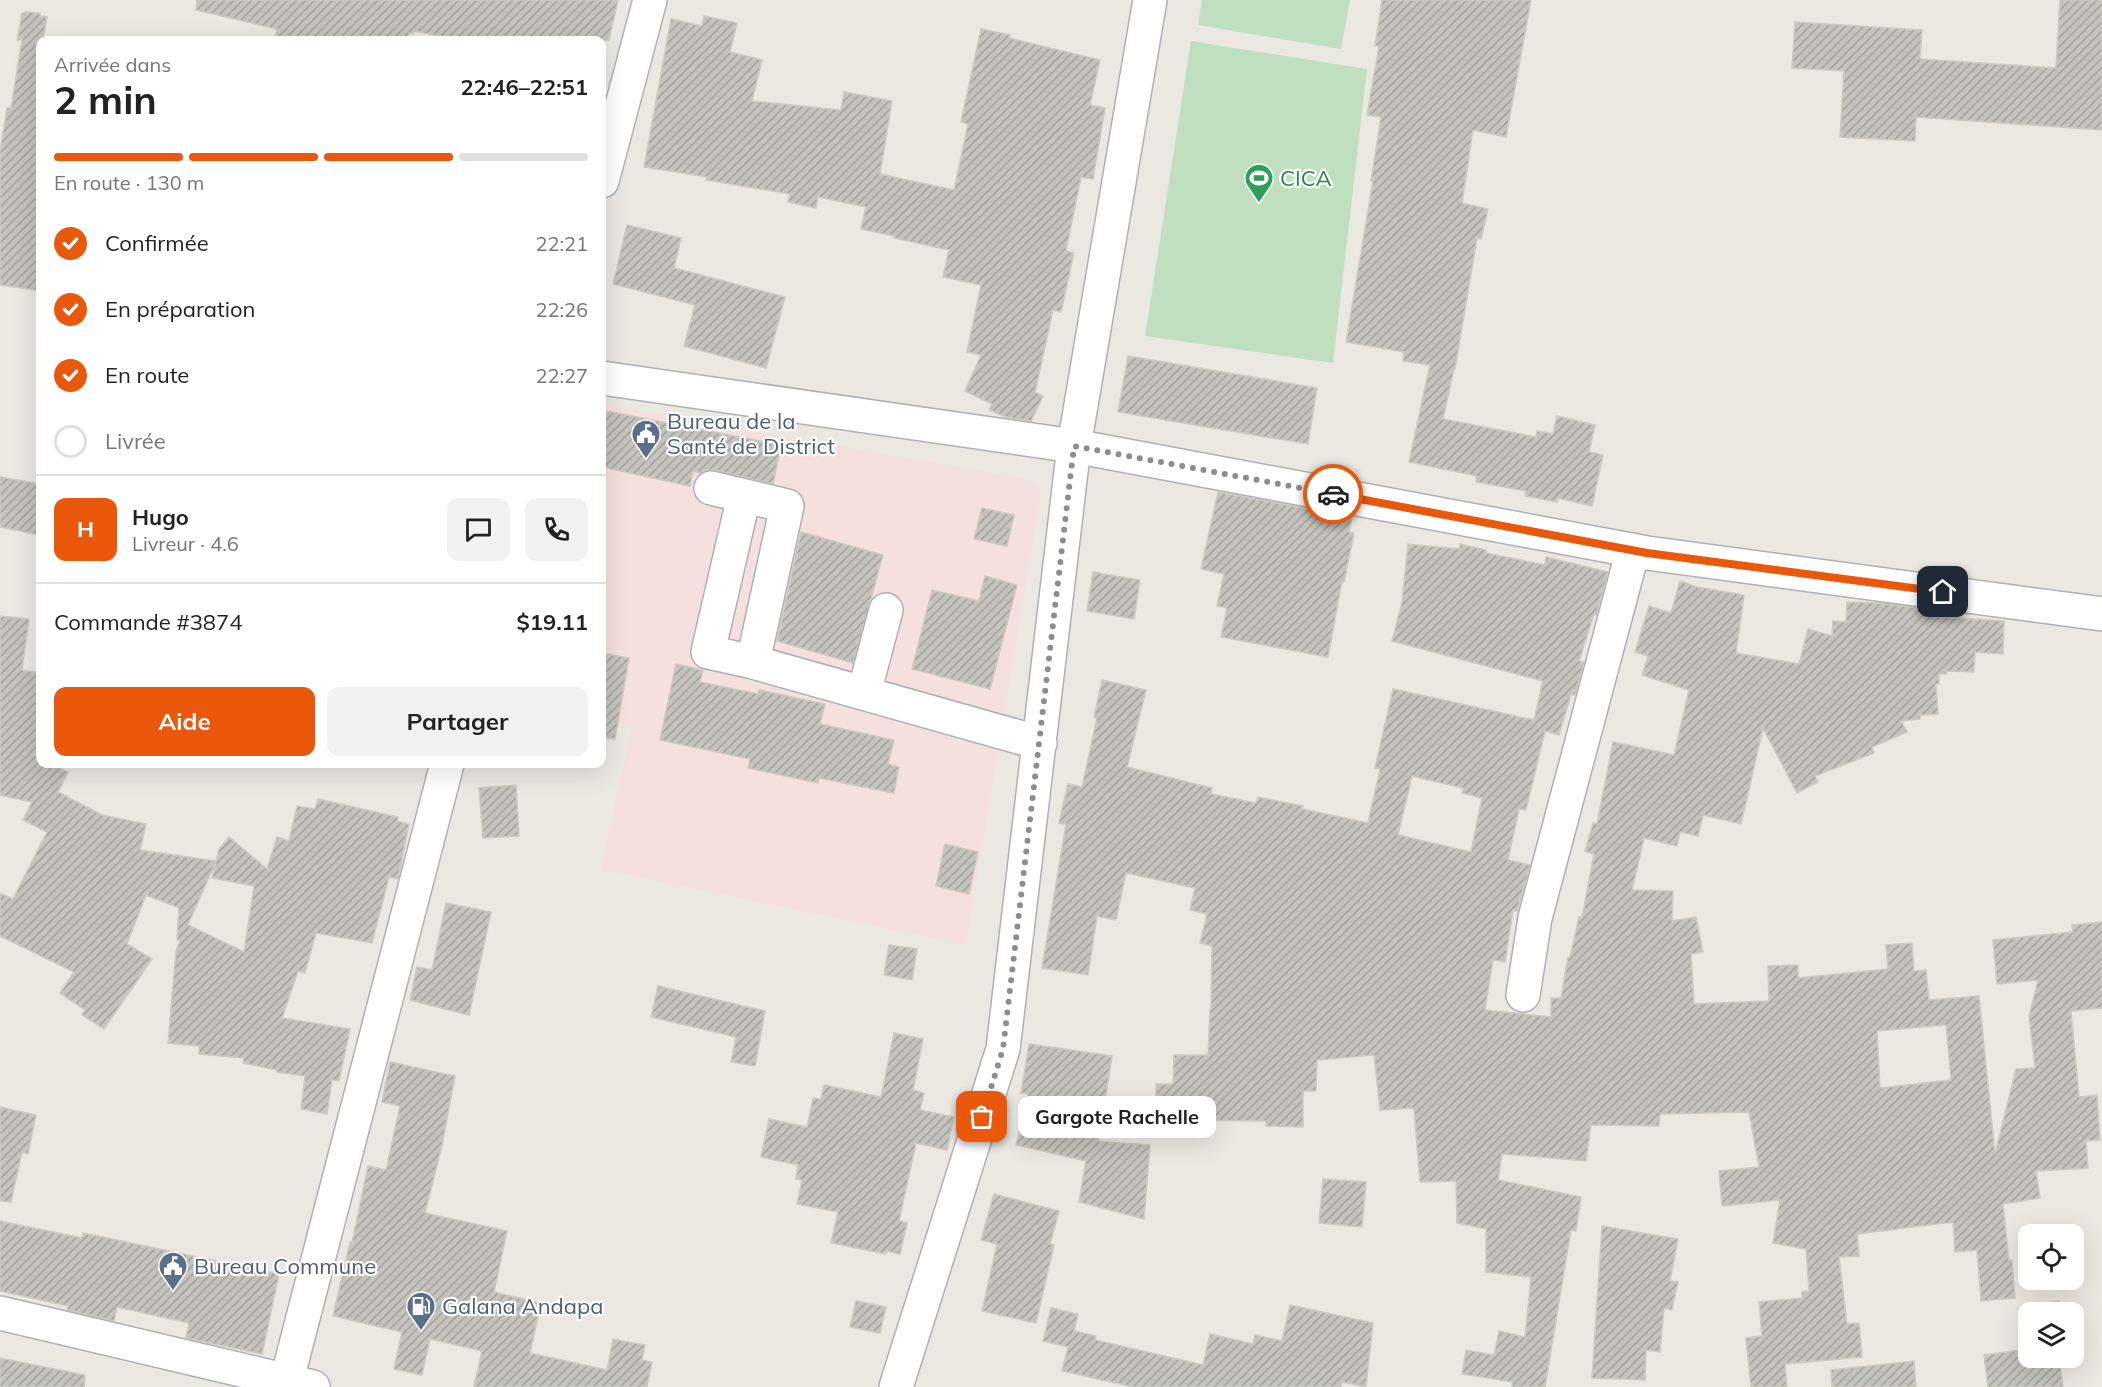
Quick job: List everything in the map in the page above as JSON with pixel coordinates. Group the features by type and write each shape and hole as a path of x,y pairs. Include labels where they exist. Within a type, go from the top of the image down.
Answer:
{"street":[{"path":"606,166 650,0"},
{"path":"896,1387 1003,1049 1074,446 1150,0"},
{"path":"606,379 1074,446 1633,550 2102,614"},
{"path":"711,488 787,506 753,662"},
{"path":"744,496 708,652 753,662 1040,743"},
{"path":"1523,995 1535,918 1633,550"},
{"path":"864,693 886,610"},
{"path":"0,1313 294,1385 446,768"}],"shaded area":[{"path":"606,405 1028,479 1041,491 966,945 601,869 632,725 606,718"}],"green space":[{"path":"1202,0 1350,0 1341,49 1198,25"},
{"name":"CICA","path":"1191,41 1367,69 1333,363 1145,336"}],"building":[{"path":"197,0 618,0 609,40 606,40 606,36 440,36 414,31 413,34 409,33 409,36 275,36 277,29 196,10"},
{"path":"1382,0 1531,0 1506,137 1473,130 1462,203 1488,209 1481,239 1477,238 1455,369 1443,419 1536,437 1537,431 1553,434 1557,416 1595,425 1589,452 1603,455 1592,506 1558,498 1557,502 1525,496 1526,491 1476,482 1477,476 1409,462 1430,365 1403,361 1404,352 1346,342 1373,181 1371,181 1381,117 1367,115 1379,46 1375,46"},
{"path":"2060,0 2102,0 2102,130 1916,117 1915,141 1840,137 1844,71 1792,68 1795,22 1922,30 1920,59 2056,68"},
{"path":"22,13 40,13 40,16 47,17 44,36 36,36 36,290 0,285 0,151 7,108 11,108 22,40 17,40"},
{"path":"704,16 737,23 730,52 762,60 752,101 841,110 844,92 892,101 880,174 954,190 968,124 961,122 981,29 1100,60 1090,105 1105,108 1093,179 1081,177 1066,251 1074,253 1061,312 1053,310 1035,392 1043,396 1031,421 1006,417 989,410 992,404 965,391 981,355 967,352 981,285 943,277 949,250 861,229 866,207 818,197 816,208 788,202 790,194 644,167 671,19 702,26"},
{"path":"627,225 681,238 674,268 785,297 766,368 684,346 695,305 613,284"},
{"path":"1128,356 1317,388 1308,444 1118,412"},
{"path":"606,411 781,445 773,484 715,470 706,470 701,473 693,471 690,486 606,468"},
{"path":"0,477 36,483 36,534 0,527"},
{"path":"1218,492 1352,517 1349,532 1354,533 1344,582 1342,581 1328,657 1221,637 1227,608 1217,606 1224,574 1201,569"},
{"path":"982,508 1014,515 1007,546 974,539"},
{"path":"801,532 883,555 853,663 777,641"},
{"path":"1408,544 1459,549 1460,544 1486,550 1486,553 1545,565 1546,557 1608,572 1596,615 1594,614 1579,661 1584,662 1575,695 1571,694 1559,735 1545,731 1526,810 1519,809 1508,860 1530,865 1517,911 1513,910 1505,962 1493,960 1485,1010 1551,1017 1551,998 1561,998 1568,957 1570,957 1579,917 1582,918 1594,854 1585,851 1593,823 1597,824 1613,742 1674,755 1689,690 1642,675 1648,656 1635,652 1649,606 1671,613 1680,581 1697,587 1744,595 1736,653 1799,664 1808,629 1832,636 1833,621 1846,622 1847,602 1882,603 1926,609 1925,616 2004,621 2003,654 1975,652 1974,672 1947,671 1946,674 1939,674 1939,684 1936,684 1938,714 1920,715 1920,719 1901,721 1907,732 1872,747 1874,753 1815,776 1818,782 1797,793 1763,728 1741,824 1703,815 1698,836 1680,832 1677,846 1644,838 1632,890 1673,891 1672,921 1696,917 1703,952 1691,954 1694,1004 1769,1001 1768,966 1798,965 1798,978 1888,969 1886,945 1912,943 1914,971 1926,970 1929,1000 1979,996 1995,1154 2016,1069 2035,1068 2029,1016 2038,980 1997,984 1993,940 2073,932 2072,925 2102,922 2102,1008 2071,1011 2079,1097 2097,1095 2100,1140 2086,1141 2088,1168 2036,1171 2040,1198 2003,1204 2009,1261 2012,1260 2015,1298 1981,1301 1977,1250 1955,1252 1953,1222 1857,1234 1859,1256 1839,1257 1847,1324 1859,1323 1862,1357 1785,1364 1787,1387 1751,1387 1746,1338 1762,1336 1759,1302 1802,1298 1802,1292 1809,1291 1806,1249 1773,1243 1780,1200 1722,1206 1719,1171 1759,1167 1749,1112 1660,1114 1659,1126 1591,1125 1586,1161 1502,1154 1498,1180 1581,1197 1576,1231 1571,1230 1545,1387 1512,1387 1513,1382 1462,1374 1466,1350 1494,1355 1499,1331 1525,1337 1531,1277 1486,1272 1486,1229 1457,1223 1456,1181 1420,1182 1414,1108 1380,1110 1374,1055 1317,1060 1316,1091 1303,1091 1303,1127 1266,1126 1266,1121 1186,1120 1186,1123 1156,1123 1156,1084 1173,1084 1174,1055 1208,1055 1212,946 1200,943 1207,914 1190,910 1195,888 1126,873 1116,920 1097,916 1088,975 1042,968 1066,824 1059,823 1068,784 1082,787 1097,718 1094,717 1102,680 1146,690 1127,767 1212,788 1211,794 1256,803 1258,797 1368,823 1380,769 1375,768 1393,689 1534,720 1543,681 1392,641 1402,602","holes":["1412,776 1463,788 1462,793 1482,798 1471,852 1398,835","1946,1025 1951,1080 1880,1088 1877,1031"]},
{"path":"1093,572 1140,580 1134,619 1087,611"},
{"path":"985,576 1017,585 990,689 912,669 932,590 979,601"},
{"path":"0,616 29,619 22,670 36,672 36,768 60,768 68,772 58,792 102,815 146,824 140,850 216,861 188,925 244,952 254,886 212,878 219,849 229,837 267,869 277,837 289,841 297,806 315,809 318,799 398,817 397,821 409,824 398,879 389,877 372,943 316,933 305,973 298,971 282,1018 350,1029 339,1081 332,1080 327,1114 301,1109 305,1076 277,1072 277,1070 243,1063 244,1058 199,1054 199,1046 168,1043 176,951 180,941 177,940 179,908 146,895 127,944 152,959 104,1029 82,1015 85,1010 60,993 74,972 0,936 0,893 13,899 47,832 23,820 32,802 0,795"},
{"path":"606,654 629,658 615,739 606,738"},
{"path":"676,664 703,670 700,682 758,694 759,690 825,704 820,724 894,740 888,764 899,767 894,793 819,778 818,783 748,768 750,759 660,740"},
{"path":"516,785 519,836 483,838 479,788"},
{"path":"945,844 978,852 969,894 936,886"},
{"path":"446,903 491,912 469,1015 410,1000 417,967 432,970"},
{"path":"889,945 917,949 912,980 884,975"},
{"path":"658,986 765,1011 755,1066 731,1062 736,1037 651,1017"},
{"path":"894,1033 923,1039 913,1090 924,1093 920,1110 954,1117 947,1150 916,1143 899,1221 907,1223 900,1254 886,1251 886,1254 831,1243 838,1212 797,1204 802,1180 796,1179 798,1165 761,1157 769,1119 807,1127 813,1098 821,1099 824,1085 881,1097"},
{"path":"1029,1044 1112,1056 1099,1141 1150,1145 1144,1219 1079,1202 1086,1161 1016,1145 1028,1094 1021,1093"},
{"path":"390,1062 455,1076 442,1145 425,1213 507,1231 494,1292 541,1303 530,1353 607,1370 613,1339 645,1345 642,1360 652,1362 647,1387 474,1387 482,1351 430,1339 422,1375 394,1369 402,1332 333,1316 350,1242 352,1243 368,1166 386,1170 400,1106 382,1102"},
{"path":"0,1107 36,1115 28,1154 22,1152 11,1202 0,1201"},
{"path":"1323,1179 1366,1182 1362,1227 1319,1223"},
{"path":"994,1194 1059,1211 1050,1244 1054,1245 1036,1323 982,1311 997,1244 981,1240"},
{"name":"Bureau Commune","path":"0,1221 82,1238 83,1233 279,1274 262,1354 186,1338 189,1323 117,1307 114,1321 67,1310 68,1306 0,1291"},
{"path":"1602,1226 1678,1239 1670,1281 1678,1282 1672,1310 1664,1308 1660,1352 1646,1350 1645,1380 1592,1378"},
{"path":"856,1301 886,1307 880,1333 850,1327"},
{"path":"1290,1305 1373,1323 1366,1387 1342,1382 1341,1387 1133,1387 1062,1371 1068,1347 1043,1341 1051,1308 1078,1314 1074,1331 1096,1336 1095,1340 1203,1365 1210,1334 1253,1344 1255,1335 1282,1341"},
{"path":"2018,1350 2018,1368 2061,1368 2063,1387 1988,1387 1984,1355"},
{"path":"0,1358 85,1375 84,1387 0,1387"},
{"path":"1914,1361 1916,1387 1832,1387 1831,1370"}],"way so far":[{"path":"982,1117 1003,1049 1074,446 1333,494"}],"place":[{"name":"CICA","path":"1259,204"},
{"name":"Bureau de la Santé de District","path":"646,460"},
{"name":"Gargote Rachelle","path":"982,1117"},
{"name":"Bureau Commune","path":"173,1292"},
{"name":"Galana Andapa","path":"421,1332"}],"route":[{"path":"1333,494 1647,553 1943,592"}]}
